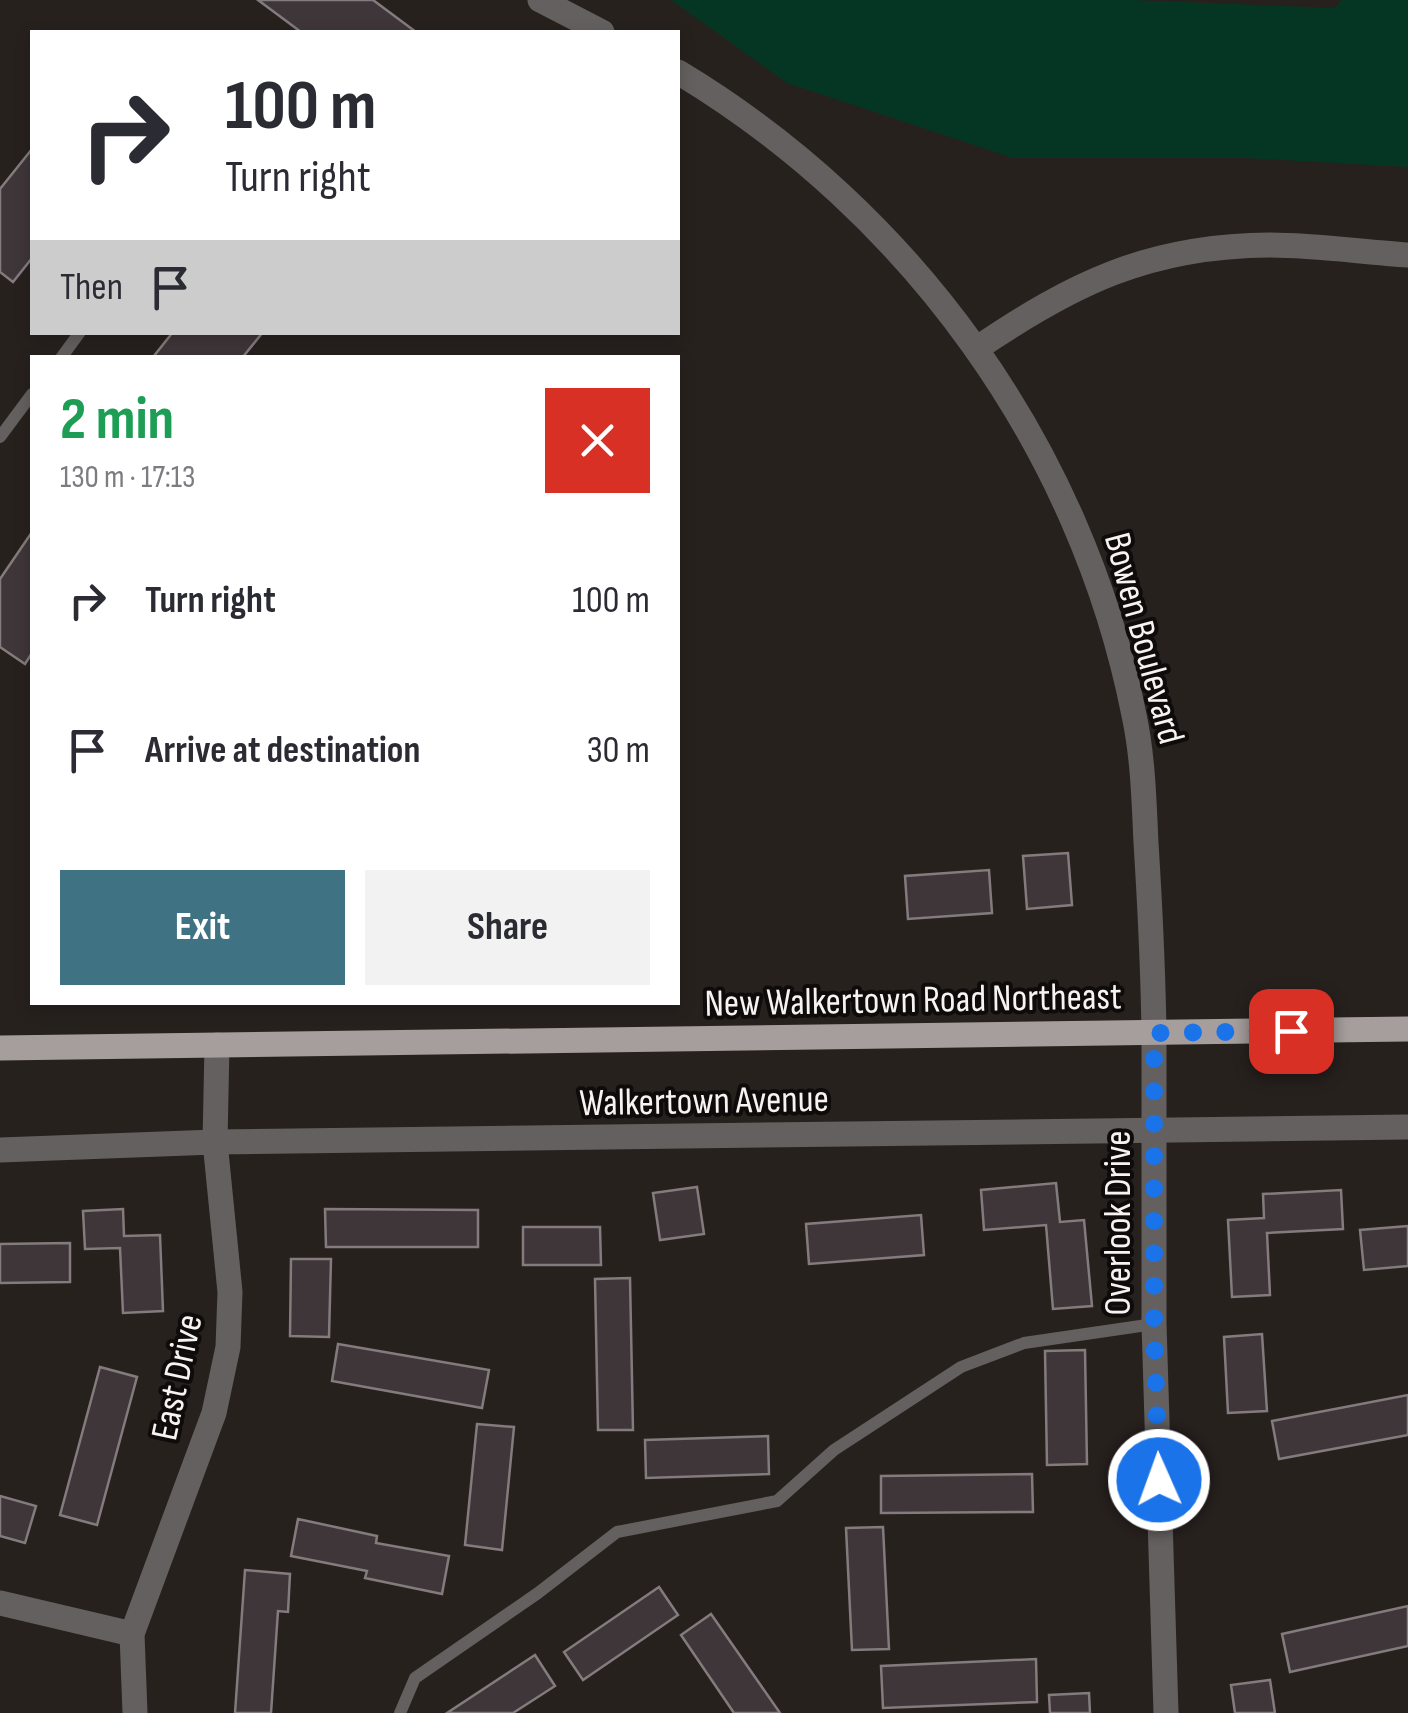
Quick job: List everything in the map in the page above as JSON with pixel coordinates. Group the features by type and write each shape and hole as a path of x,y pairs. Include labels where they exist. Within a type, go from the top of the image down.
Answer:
{"main road":[{"name":"New Walkertown Road Northeast","path":"0,1048 1408,1029"}],"street":[{"path":"540,0 574,7 600,30"},
{"name":"Bowen Boulevard","path":"680,73 767,131 843,196 936,296 976,349 1036,444 1098,581 1118,651 1141,759 1154,1033"},
{"path":"976,349 1091,280 1162,255 1274,245 1408,255"},
{"name":"Overlook Drive","path":"1154,1033 1154,1324 1166,1713"},
{"name":"East Drive","path":"134,1713 132,1634 208,1429 228,1347 230,1292 215,1142 217,1045"},
{"name":"Walkertown Avenue","path":"0,1150 215,1142 1408,1127"},
{"path":"0,1603 132,1634"}],"lane":[{"path":"62,355 78,335"},
{"path":"0,437 30,397"},
{"path":"400,1713 415,1678 538,1593 617,1532 777,1501 834,1450 960,1367 1042,1340 1154,1324"}],"green space":[{"path":"671,0 1130,0 1335,8 1342,0 1408,0 1408,167 1247,158 1013,158 787,83"}],"building":[{"path":"258,0 373,0 413,30 298,30"},
{"path":"30,152 30,261 13,282 0,272 0,189"},
{"path":"171,335 261,335 244,355 155,355"},
{"path":"30,535 30,656 25,664 0,647 0,579"},
{"path":"1068,853 1072,905 1027,909 1023,856"},
{"path":"989,870 992,913 908,919 905,876"},
{"path":"1056,1183 1060,1222 1084,1220 1092,1306 1053,1309 1046,1225 984,1230 981,1190"},
{"path":"697,1187 704,1234 660,1240 653,1193"},
{"path":"1341,1190 1343,1229 1267,1233 1270,1295 1232,1297 1228,1220 1264,1218 1263,1194"},
{"path":"123,1209 124,1236 160,1235 163,1311 123,1313 120,1248 85,1249 83,1211"},
{"path":"325,1209 478,1210 478,1247 326,1247"},
{"path":"921,1215 924,1255 809,1264 806,1224"},
{"path":"1408,1226 1408,1266 1364,1270 1360,1230"},
{"path":"523,1227 600,1227 601,1265 523,1265"},
{"path":"70,1243 70,1282 0,1283 0,1244"},
{"path":"291,1259 331,1259 329,1337 290,1336"},
{"path":"630,1278 633,1430 598,1430 595,1279"},
{"path":"1262,1334 1267,1411 1228,1413 1224,1337"},
{"path":"338,1344 489,1370 482,1408 332,1381"},
{"path":"1085,1350 1087,1464 1047,1465 1045,1351"},
{"path":"100,1367 137,1377 97,1525 60,1515"},
{"path":"1408,1395 1408,1435 1279,1459 1272,1421"},
{"path":"477,1424 514,1427 502,1550 465,1545"},
{"path":"768,1436 769,1474 646,1478 645,1440"},
{"path":"1032,1474 1033,1512 881,1513 881,1476"},
{"path":"0,1496 36,1506 25,1543 0,1536"},
{"path":"298,1519 377,1536 376,1543 449,1556 442,1594 365,1578 367,1571 291,1556"},
{"path":"883,1527 889,1649 852,1650 846,1528"},
{"path":"245,1570 290,1574 288,1612 278,1611 271,1713 235,1713"},
{"path":"659,1587 678,1615 583,1680 564,1652"},
{"path":"1408,1606 1408,1646 1290,1672 1282,1634"},
{"path":"711,1614 780,1713 734,1713 681,1635"},
{"path":"535,1655 555,1686 513,1713 447,1713"},
{"path":"1036,1659 1037,1702 883,1708 881,1666"},
{"path":"1270,1680 1275,1713 1235,1713 1231,1685"},
{"path":"1089,1693 1090,1713 1050,1713 1049,1695"}],"route":[{"path":"1159,1480 1154,1324 1154,1033 1291,1031"}]}
